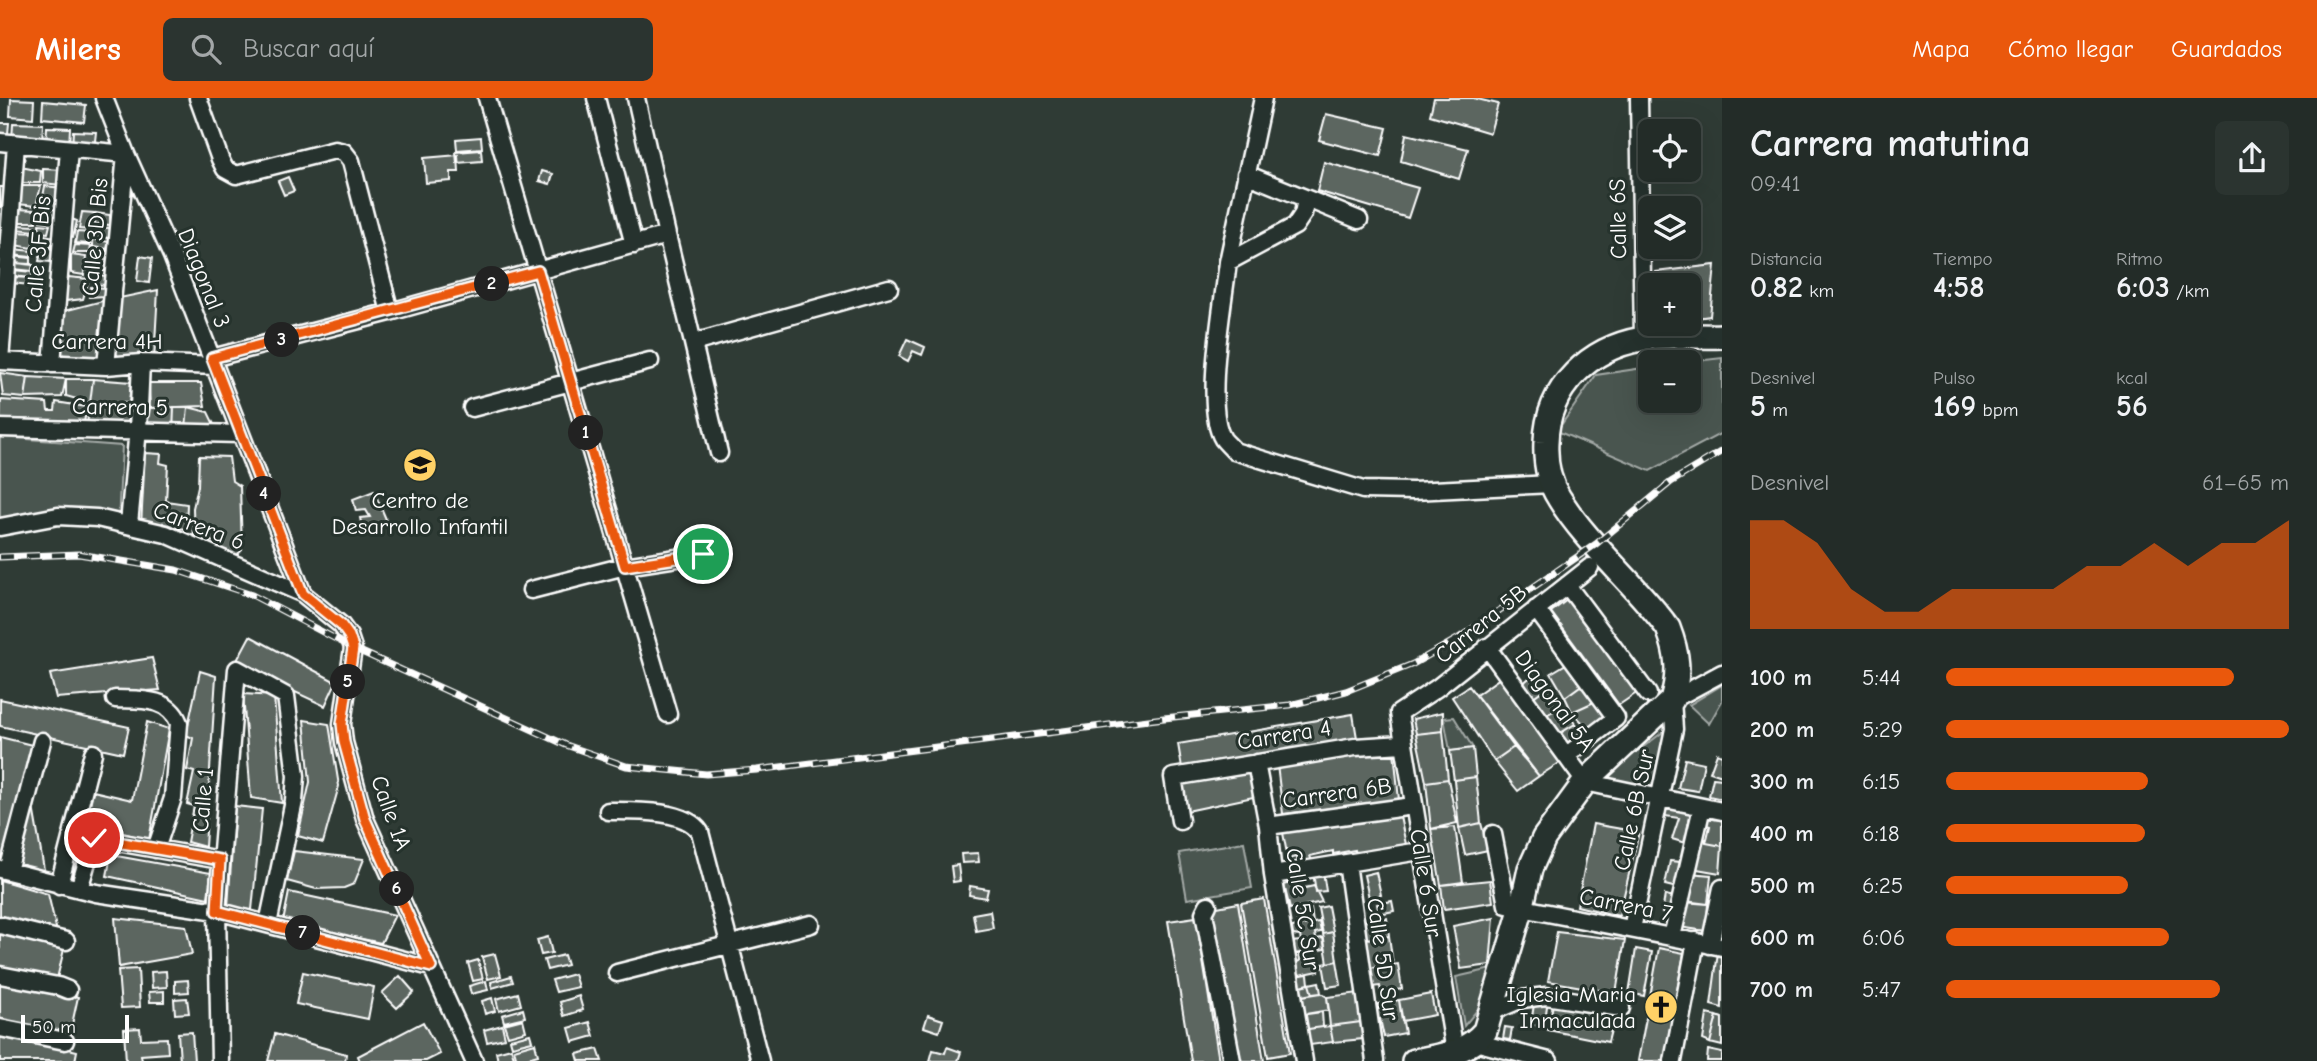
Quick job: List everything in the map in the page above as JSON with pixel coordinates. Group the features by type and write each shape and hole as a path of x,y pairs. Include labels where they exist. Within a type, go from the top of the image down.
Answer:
{"main road":[{"path":"1414,1061 1462,1054 1485,1031 1530,869 1544,838 1585,782 1672,700 1678,671 1677,652 1668,628 1565,508 1552,484 1545,460 1546,427 1554,401 1569,378 1588,361 1612,348 1643,339 1722,336"}],"street":[{"name":"Diagonal 3","path":"104,98 172,256 303,594"},
{"path":"198,98 220,159 225,169 236,175 335,150 344,152 351,161 390,312"},
{"path":"487,98 668,714"},
{"path":"596,98 634,245"},
{"path":"636,98 719,453"},
{"path":"1263,98 1228,262 1215,371 1216,417 1222,438 1234,451 1363,490 1413,491 1552,484"},
{"name":"Calle 6S","path":"1639,98 1643,339"},
{"path":"0,361 8,143 126,154"},
{"name":"Calle 3F Bis","path":"52,364 69,149"},
{"name":"Calle 3D Bis","path":"106,366 126,154"},
{"path":"1246,174 1359,220"},
{"path":"1228,262 1295,226 1303,214 1306,199"},
{"name":"Carrera 4H","path":"0,361 106,366 214,362 667,235"},
{"path":"693,343 889,288"},
{"path":"472,408 650,361"},
{"path":"128,524 138,429 141,363"},
{"name":"Carrera 5","path":"0,428 240,433"},
{"name":"Carrera 6","path":"0,527 58,516 97,518 166,534 303,594 341,625 353,648"},
{"path":"531,590 625,566 703,554"},
{"name":"Carrera 5B","path":"1399,713 1437,688 1590,567"},
{"path":"1567,585 1648,694"},
{"path":"1536,609 1616,718 1567,755"},
{"name":"Diagonal 5A","path":"1487,647 1585,782"},
{"name":"Calle 1A","path":"353,648 342,724 344,742 365,819 474,1061"},
{"name":"Calle 1","path":"220,1061 217,911 237,669 286,696 296,776 294,801 268,924"},
{"path":"1672,700 1722,673"},
{"path":"115,699 153,701 165,705 175,712 179,723 173,798 156,849"},
{"name":"Calle 6B Sur","path":"1632,929 1674,729 1672,700"},
{"name":"Calle 6 Sur","path":"1399,713 1420,851 1462,1054"},
{"path":"42,741 4,870 79,889 217,911 431,967"},
{"name":"Carrera 4","path":"1180,821 1173,777 1355,747 1403,744"},
{"path":"59,885 93,753"},
{"name":"Calle 5C Sur","path":"1256,763 1304,1061"},
{"path":"1585,782 1722,811"},
{"name":"Carrera 6B","path":"1268,826 1413,806"},
{"path":"1672,937 1702,807"},
{"path":"608,811 648,810 697,827 760,1061"},
{"path":"1493,834 1507,905 1521,909"},
{"path":"79,889 94,838 220,860"},
{"path":"1273,876 1420,851"},
{"name":"Calle 5D Sur","path":"1347,863 1375,1061"},
{"path":"1674,1061 1709,944 1722,888"},
{"path":"1208,905 1204,913 1232,1061"},
{"name":"Carrera 7","path":"1521,909 1709,944"},
{"path":"617,973 811,924"},
{"path":"0,925 66,941"},
{"path":"0,975 68,990"},
{"path":"1491,1012 1522,999 1546,996 1621,1009"},
{"path":"0,1028 65,1041"},
{"path":"1462,1054 1549,1061"}],"shaded area":[{"path":"1722,358 1722,433 1650,471 1557,431 1596,375 1638,369 1638,413 1701,413 1701,360"},
{"path":"0,437 122,446 118,523 0,524"},
{"path":"1722,685 1722,701 1709,724 1689,705"},
{"path":"1454,717 1473,748 1450,751 1444,718"},
{"path":"1667,729 1655,788 1601,779"},
{"path":"1244,842 1252,888 1187,899 1179,853"},
{"path":"1496,968 1483,1003 1464,1026 1456,977"}],"building":[{"path":"1434,98 1473,98 1498,104 1490,133 1430,115"},
{"path":"11,99 34,100 33,118 10,116"},
{"path":"43,101 86,105 84,122 42,118"},
{"path":"1326,114 1387,128 1380,156 1319,140"},
{"path":"0,123 9,123 7,144 0,143"},
{"path":"13,123 43,124 42,142 12,141"},
{"path":"47,127 70,128 69,146 46,144"},
{"path":"73,131 96,132 94,150 72,148"},
{"path":"1406,134 1468,149 1459,179 1401,161"},
{"path":"481,137 482,148 457,150 456,139"},
{"path":"481,150 482,161 457,163 456,152"},
{"path":"458,155 459,172 451,172 451,181 426,183 424,158"},
{"path":"1324,162 1418,188 1408,218 1317,191"},
{"path":"21,167 41,171 40,183 22,183"},
{"path":"43,169 64,170 61,185 43,183"},
{"path":"542,171 553,174 550,184 539,181"},
{"path":"288,177 294,191 284,195 278,181"},
{"path":"19,186 41,186 36,206 18,204"},
{"path":"45,186 62,188 59,210 41,207"},
{"path":"0,187 7,187 6,207 0,207"},
{"path":"17,209 36,210 36,222 17,222"},
{"path":"41,210 51,211 51,222 40,221"},
{"path":"82,212 94,213 91,230 79,229"},
{"path":"96,213 110,215 110,225 95,224"},
{"path":"72,219 77,221 73,238 66,237"},
{"path":"39,224 50,225 48,233 40,232"},
{"path":"17,225 36,226 35,231 16,229"},
{"path":"95,227 110,228 109,238 94,236"},
{"path":"16,232 36,233 32,248 15,245"},
{"path":"77,232 92,233 90,244 75,243"},
{"path":"39,234 55,237 55,247 38,244"},
{"path":"93,239 109,242 107,249 93,247"},
{"path":"75,245 91,246 90,253 73,253"},
{"path":"42,247 54,249 52,262 39,261"},
{"path":"13,249 32,251 31,257 12,255"},
{"path":"92,250 108,251 107,260 92,257"},
{"path":"71,255 86,257 84,275 71,273"},
{"path":"12,256 31,258 31,264 12,263"},
{"path":"140,256 152,258 149,283 137,281"},
{"path":"89,261 107,264 105,271 87,270"},
{"path":"14,263 33,265 32,271 14,269"},
{"path":"1715,265 1710,316 1701,317 1701,273 1656,272"},
{"path":"13,270 32,272 32,278 13,276"},
{"path":"95,275 107,276 105,285 94,284"},
{"path":"11,277 30,278 30,285 11,283"},
{"path":"68,277 89,279 83,299 65,301"},
{"path":"91,287 107,288 105,296 89,297"},
{"path":"158,290 154,361 110,358 115,299"},
{"path":"106,300 101,361 57,356 60,312"},
{"path":"907,339 925,347 922,355 913,351 908,361 899,356"},
{"path":"0,373 28,377 25,398 3,396"},
{"path":"28,377 66,379 62,397 25,398"},
{"path":"66,379 93,379 90,403 66,396"},
{"path":"93,379 131,382 129,403 90,403"},
{"path":"149,383 201,383 205,406 150,408"},
{"path":"1,400 47,403 48,411 55,411 56,402 87,407 83,427 0,422"},
{"path":"87,402 131,410 125,433 88,427"},
{"path":"174,407 188,407 185,437 173,434"},
{"path":"174,407 173,434 146,434 150,408"},
{"path":"188,407 208,412 221,439 185,437"},
{"path":"145,453 161,454 160,463 168,465 166,501 187,504 186,529 166,527 163,523 159,530 141,526"},
{"path":"199,456 229,457 232,481 240,486 242,550 234,558 218,551 218,541 194,542 193,508 198,486"},
{"path":"374,491 388,524 363,532 360,518 370,517 366,510 356,511 353,499"},
{"path":"1571,597 1638,692 1619,705 1551,612"},
{"path":"250,636 336,682 325,706 235,664"},
{"path":"152,658 160,690 56,698 50,674"},
{"path":"1566,664 1584,683 1565,697 1551,673"},
{"path":"1539,670 1551,684 1532,698 1522,684"},
{"path":"200,671 216,676 205,847 187,842 194,806 187,804 194,772 187,770 193,738 186,735"},
{"path":"1500,678 1561,762 1539,776 1476,695"},
{"path":"1584,683 1594,702 1572,712 1565,697"},
{"path":"1551,684 1563,705 1543,717 1532,698"},
{"path":"1469,686 1514,747 1494,761 1452,697"},
{"path":"243,694 274,696 282,803 251,798"},
{"path":"0,699 129,727 123,753 0,726"},
{"path":"1594,702 1607,717 1589,729 1572,712"},
{"path":"1563,705 1575,724 1554,737 1543,717"},
{"path":"1443,712 1443,731 1416,734 1413,719"},
{"path":"1353,714 1357,738 1182,768 1178,744"},
{"path":"304,720 329,724 339,786 323,843 298,836 310,782"},
{"path":"147,722 169,729 149,840 86,823 93,791 132,800"},
{"path":"1575,724 1586,734 1566,747 1554,737"},
{"path":"1443,731 1448,779 1426,782 1416,734"},
{"path":"0,737 32,745 4,864 0,863"},
{"path":"1514,747 1539,776 1518,791 1494,761"},
{"path":"1473,748 1476,777 1454,780 1450,751"},
{"path":"1394,751 1399,800 1283,814 1277,765"},
{"path":"1717,753 1722,755 1722,776 1710,772"},
{"path":"1685,759 1704,763 1698,791 1678,788"},
{"path":"1253,768 1258,796 1187,811 1181,782"},
{"path":"1476,777 1481,823 1459,828 1454,780"},
{"path":"1713,778 1722,779 1722,799 1709,796"},
{"path":"1448,779 1457,823 1431,829 1426,782"},
{"path":"32,801 45,875 16,867"},
{"path":"235,806 262,809 252,910 228,907"},
{"path":"1667,806 1691,810 1685,843 1672,839 1679,818 1665,816"},
{"path":"1399,812 1407,849 1357,859 1355,850 1333,854 1333,851 1310,856 1312,861 1298,864 1297,857 1288,859 1283,833 1286,833 1285,829 1300,826 1300,830 1324,822 1325,827"},
{"path":"1703,818 1722,820 1722,846 1706,843 1710,826 1702,824"},
{"path":"1481,823 1488,850 1465,855 1459,828"},
{"path":"1593,824 1639,832 1619,916 1577,906"},
{"path":"1455,827 1463,882 1441,885 1431,829"},
{"path":"1696,837 1706,839 1706,843 1722,846 1720,873 1691,868"},
{"path":"294,851 364,859 354,884 344,888 316,889 287,881"},
{"path":"978,853 979,862 962,863 961,854"},
{"path":"111,855 211,873 208,898 107,876"},
{"path":"1670,861 1680,862 1677,888 1665,885"},
{"path":"958,865 960,881 953,882 951,866"},
{"path":"1323,872 1326,891 1316,892 1313,873"},
{"path":"1376,872 1381,895 1369,898 1364,875"},
{"path":"1689,873 1711,875 1708,904 1685,901"},
{"path":"0,880 48,894 58,936 0,919"},
{"path":"1490,880 1493,902 1444,909 1441,885"},
{"path":"1295,882 1296,890 1314,886 1322,902 1290,909 1284,885"},
{"path":"970,886 988,889 986,898 969,895"},
{"path":"289,892 395,915 381,943 283,922"},
{"path":"1665,895 1675,897 1672,916 1662,913"},
{"path":"1264,899 1290,1053 1268,1057 1241,903"},
{"path":"1392,901 1394,911 1379,914 1377,904"},
{"path":"1683,902 1708,904 1706,931 1679,927"},
{"path":"1238,903 1264,1061 1238,1061 1212,908"},
{"path":"1328,906 1333,932 1323,934 1318,908"},
{"path":"1311,909 1313,923 1298,926 1296,911"},
{"path":"990,911 993,928 976,931 973,914"},
{"path":"1196,917 1219,1061 1191,1061 1168,921"},
{"path":"115,918 186,926 192,954 119,967"},
{"path":"1387,918 1389,936 1365,939 1363,921"},
{"path":"1494,918 1490,965 1461,969 1453,926"},
{"path":"1319,922 1321,932 1315,933 1316,939 1323,938 1325,949 1294,954 1292,942 1301,941 1300,936 1293,935 1292,927"},
{"path":"0,928 65,945 56,983 0,968"},
{"path":"1333,932 1337,961 1328,963 1323,934"},
{"path":"1557,932 1625,940 1616,993 1548,981"},
{"path":"1389,936 1393,965 1369,968 1365,939"},
{"path":"548,937 552,953 541,955 537,940"},
{"name":"Iglesia Maria Inmaculada","path":"1659,948 1684,953 1664,1061 1638,1061"},
{"path":"1636,949 1652,952 1644,996 1629,993"},
{"path":"1315,951 1319,971 1294,976 1292,963 1300,961 1299,954"},
{"path":"1718,952 1722,953 1722,1008 1711,1005"},
{"path":"495,954 501,976 488,979 482,957"},
{"path":"564,955 567,965 547,970 544,960"},
{"path":"478,960 483,979 473,981 468,963"},
{"path":"1337,961 1341,985 1327,987 1323,964"},
{"path":"1398,964 1402,989 1381,993 1380,986 1371,987 1369,968"},
{"path":"138,969 140,1007 121,1008 118,970"},
{"path":"166,971 167,987 152,988 151,972"},
{"path":"303,972 374,987 368,1019 296,1004"},
{"path":"574,974 578,987 556,992 552,980"},
{"path":"1308,974 1309,984 1296,987 1294,976"},
{"path":"400,976 414,992 397,1008 382,993"},
{"path":"511,976 513,982 492,988 491,982"},
{"path":"0,980 78,997 69,1038 0,1023"},
{"path":"188,980 189,992 175,993 175,981"},
{"path":"486,981 488,990 471,994 469,986"},
{"path":"1319,982 1321,993 1312,994 1309,984"},
{"path":"1309,984 1312,994 1297,997 1296,987"},
{"path":"164,991 164,1002 150,1002 149,992"},
{"path":"518,993 521,1005 499,1011 496,999"},
{"path":"1321,993 1327,997 1329,1010 1300,1015 1297,997"},
{"path":"1359,993 1361,1022 1330,1026 1327,997"},
{"path":"1431,994 1435,1015 1402,1021 1399,1000"},
{"path":"579,996 583,1010 564,1016 560,1002"},
{"path":"187,998 189,1013 175,1014 174,999"},
{"path":"492,998 495,1011 485,1014 482,1001"},
{"path":"1399,1000 1405,1033 1384,1037 1380,1019 1374,1020 1372,1010 1379,1009 1378,1004"},
{"path":"1534,1004 1547,1006 1544,1028 1531,1024"},
{"path":"1553,1004 1614,1018 1608,1042 1548,1030"},
{"path":"523,1009 525,1017 504,1022 502,1015"},
{"path":"1322,1012 1323,1027 1301,1030 1300,1015"},
{"path":"1707,1014 1717,1016 1710,1043 1703,1040"},
{"path":"928,1015 943,1020 939,1032 924,1027"},
{"path":"1717,1016 1722,1018 1722,1046 1710,1043"},
{"path":"523,1019 526,1031 508,1036 504,1024"},
{"path":"423,1022 440,1054 426,1061 360,1061 358,1056"},
{"path":"590,1022 594,1036 573,1042 569,1028"},
{"path":"1361,1022 1363,1039 1333,1042 1330,1026"},
{"path":"502,1025 505,1038 487,1042 484,1030"},
{"path":"1330,1026 1333,1042 1303,1046 1301,1030"},
{"path":"1505,1027 1512,1028 1510,1040 1503,1039"},
{"path":"140,1028 141,1039 167,1038 168,1053 141,1055 142,1061 126,1061 124,1029"},
{"path":"192,1032 194,1061 180,1061 178,1033"},
{"path":"0,1033 77,1051 75,1061 0,1061"},
{"path":"275,1034 346,1054 345,1061 268,1061"},
{"path":"530,1034 532,1041 512,1046 510,1039"},
{"path":"535,1043 538,1055 517,1061 514,1049"},
{"path":"947,1047 961,1052 958,1061 930,1061 933,1050 945,1053"},
{"path":"511,1048 515,1061 498,1061 496,1052"},
{"path":"598,1049 602,1061 579,1061 577,1054"},
{"path":"1708,1050 1722,1053 1722,1061 1707,1061"}],"railway":[{"path":"0,557 79,554 176,570 252,595 353,648 566,745 626,766 706,774 1290,705 1346,691 1413,664 1459,638 1596,544 1671,482 1722,451"}],"place":[{"name":"Centro de Desarrollo Infantil","path":"420,465"},
{"name":"Iglesia Maria Inmaculada","path":"1661,1007"}],"route":[{"path":"94,838 220,860 217,911 431,967 365,819 344,742 342,724 353,648 349,636 341,625 303,594 212,358 538,271 625,566 703,554"}]}
